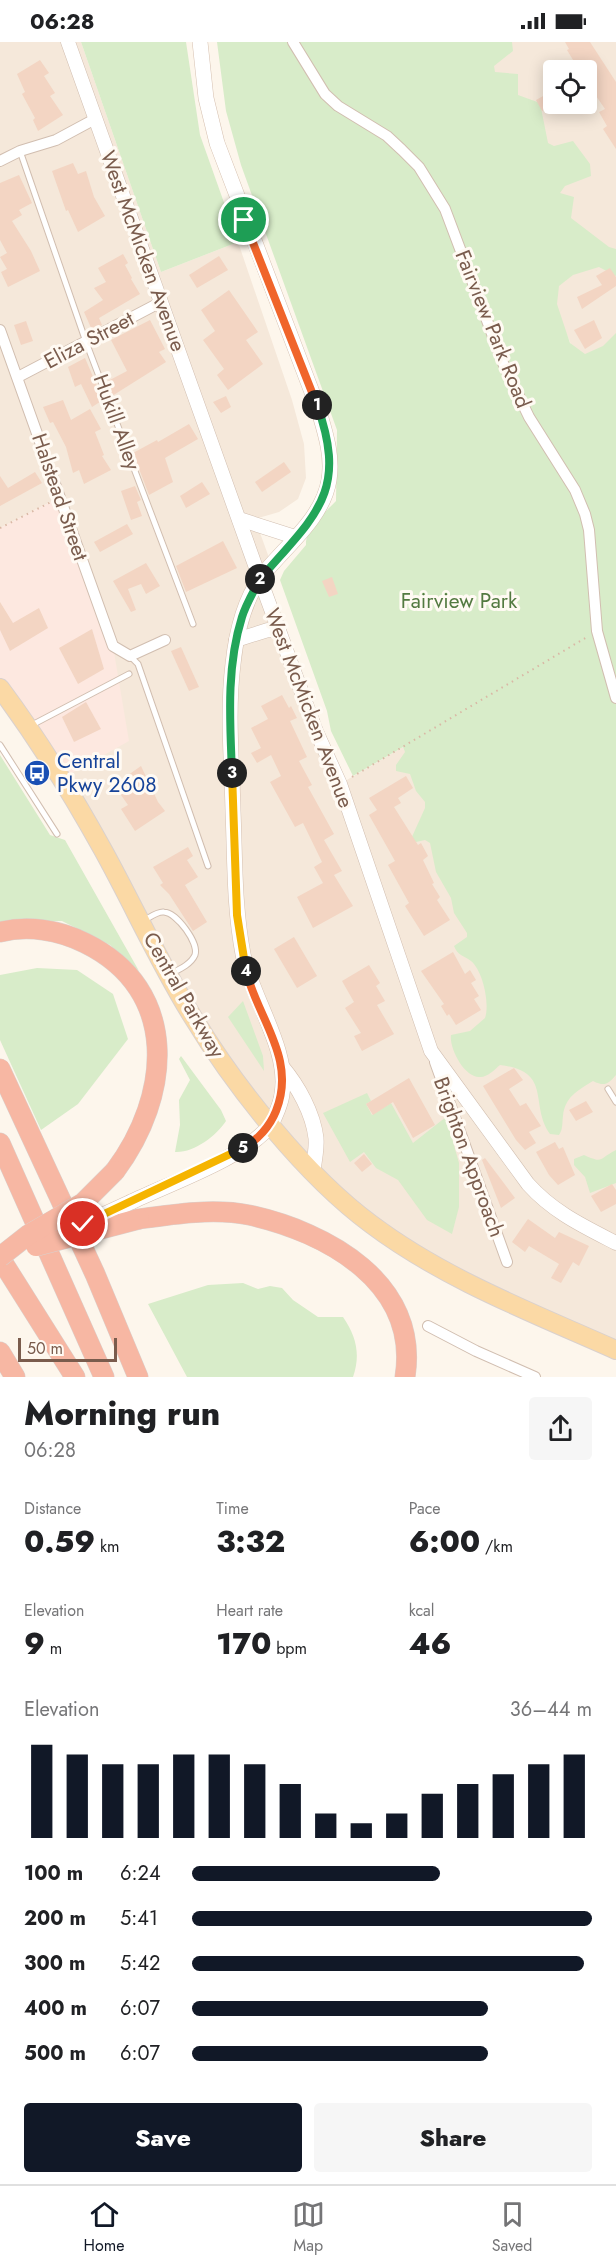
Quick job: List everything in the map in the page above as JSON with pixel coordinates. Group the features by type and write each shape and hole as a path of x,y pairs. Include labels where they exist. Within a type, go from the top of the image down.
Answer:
{"highway":[{"path":"0,932 49,930 82,941 101,951 122,968 141,995 156,1036 158,1071 152,1102 129,1152 115,1171 83,1203 28,1235 0,1259 75,1377"},
{"path":"0,1069 94,1274 138,1377"},
{"path":"0,1143 104,1377"},
{"path":"36,1246 135,1210 248,1215 305,1233 335,1247 372,1275 393,1306 403,1335 406,1351 405,1377"},
{"path":"0,1352 15,1377"}],"main road":[{"path":"135,1210 248,1146 270,1125 282,1095 282,1067 247,975 237,915 229,700 236,640 243,615 260,579 309,522 322,499 329,482 331,452 318,408 217,143 206,98 200,42"},
{"name":"Central Parkway","path":"0,688 29,727 102,848 169,975 211,1047 270,1125 313,1172 369,1223 428,1262 616,1350"},
{"path":"282,1067 294,1081 312,1121 316,1140 313,1172"},
{"path":"0,1259 36,1246"}],"street":[{"name":"West McMicken Avenue","path":"68,42 279,631 316,731 340,784 431,1051 521,1175 542,1200 567,1218 616,1243"},
{"name":"Fairview Park Road","path":"293,42 325,94 338,106 387,136 402,150 419,167 445,209 503,363 530,417 575,490 585,514 589,530 597,631 616,698"},
{"path":"0,162 20,151 56,140 95,119"},
{"name":"Eliza Street","path":"18,377 161,302"},
{"name":"Halstead Street","path":"0,330 113,646 130,656"},
{"path":"239,519 296,537"},
{"path":"236,640 268,630 279,631"},
{"path":"130,656 165,640"},
{"name":"Brighton Approach","path":"431,1051 507,1262"},
{"path":"428,1326 476,1351 535,1377"}],"lane":[{"name":"Hukill Alley","path":"20,151 86,342 193,624"},
{"path":"130,656 138,664 208,866"},
{"path":"29,727 129,674"},
{"path":"0,745 57,834"},
{"path":"141,922 161,911 172,913 180,920 195,946 195,956 188,964 169,975"},
{"path":"608,1089 616,1102"}],"path":[{"path":"0,528 60,497"},
{"path":"340,784 597,631"}],"shaded area":[{"path":"0,42 81,42 161,272 238,242 292,400 304,444 306,478 298,499 279,512 255,519 272,566 260,579 340,784 403,747 518,1006 532,1044 604,1075 616,1070 616,1350 369,1223 250,1096 61,779 60,497 0,528"},
{"path":"446,42 616,42 616,385 593,398"},
{"path":"60,497 113,646 129,741 61,779 0,688 0,528"}],"green space":[{"path":"81,42 186,42 200,135 238,242 161,272"},
{"name":"Fairview Park","path":"217,42 512,42 513,51 494,66 495,72 518,74 518,95 540,103 548,143 554,146 573,141 590,164 591,176 565,186 560,193 574,197 571,218 609,247 616,249 616,276 599,267 573,275 559,286 557,304 570,343 585,354 603,346 616,333 616,1075 606,1084 593,1081 569,1099 564,1109 559,1135 550,1134 544,1123 537,1090 527,1074 517,1068 500,1065 485,1076 473,1076 463,1067 455,1054 451,1035 470,1031 485,1018 486,996 479,972 471,961 459,954 454,946 467,937 467,933 454,913 451,898 436,872 430,843 425,840 416,842 411,839 425,808 425,802 416,791 410,774 396,771 396,765 405,752 403,747 353,776 331,731 327,711 280,580 284,571 306,545 312,527 336,501 337,430 241,165 226,111"},
{"path":"0,755 50,835 65,840 139,971 110,945 62,921 14,921 0,924"},
{"path":"37,968 77,970 113,994 128,1039 78,1104 41,1130 0,1040 0,975"},
{"path":"243,1001 263,1056 264,1071 228,1017"},
{"path":"181,1056 221,1110 226,1121 197,1147 175,1152 180,1125 179,1100 190,1080 179,1059"},
{"path":"367,1093 371,1101 366,1104 372,1115 391,1103 413,1143 446,1117 459,1163 459,1207 452,1234 427,1220 398,1180 376,1168 364,1152 350,1162 323,1113"},
{"path":"616,1150 616,1183 590,1193 585,1177 574,1165 574,1159 584,1155 598,1160"},
{"path":"243,1283 258,1289 270,1286 282,1288 293,1300 318,1317 343,1317 356,1346 357,1361 353,1377 187,1377 148,1304 208,1285"}],"building":[{"path":"565,42 590,42 616,82 616,149 603,129 607,126 599,112 605,109 597,97 597,60 573,60 567,50 569,49"},
{"path":"40,60 49,73 44,76 55,93 50,96 63,115 38,131 33,120 35,118 22,94 25,92 17,74"},
{"path":"543,96 543,110 542,111 536,100"},
{"path":"73,163 78,174 86,171 94,197 105,216 78,232 68,210 66,211 52,171"},
{"path":"19,175 32,203 19,210 22,215 12,221 31,251 40,271 8,287 1,272 7,269 0,257 7,253 0,240 0,183"},
{"path":"123,254 128,263 125,265 140,294 99,318 102,325 92,330 84,312 103,300 94,288 106,282 98,268"},
{"path":"219,256 228,270 197,288 189,275"},
{"path":"610,268 616,277 616,286 582,309 577,297 602,285 596,276"},
{"path":"229,290 258,332 246,340 263,364 228,390 217,375 224,369 203,340 215,331 201,310"},
{"path":"150,320 165,349 159,352 166,362 112,396 106,382 127,371 111,340"},
{"path":"594,320 602,338 585,349 574,330"},
{"path":"26,321 33,341 21,345 14,325"},
{"path":"85,358 103,400 92,407 81,384 75,387 68,367"},
{"path":"226,396 231,407 221,413 213,402"},
{"path":"63,400 71,420 90,409 101,429 95,432 104,455 102,456 111,470 84,484 79,470 73,473 66,447 53,422 50,423 43,407"},
{"path":"189,424 198,439 165,458 173,482 149,495 133,453"},
{"path":"284,462 291,472 262,492 255,482"},
{"path":"35,472 42,483 0,506 0,476 8,488"},
{"path":"202,482 210,494 186,508 180,496"},
{"path":"135,486 141,500 137,502 142,516 131,520 121,491"},
{"path":"127,524 133,534 100,552 94,542"},
{"path":"223,541 237,568 186,592 176,566"},
{"path":"146,563 160,586 146,594 141,584 128,589 136,610 131,612 113,581"},
{"path":"332,577 338,594 329,597 322,581"},
{"path":"0,602 13,623 39,608 48,628 10,651 0,630"},
{"path":"92,629 104,669 78,684 59,648"},
{"path":"181,647 199,687 189,691 171,651"},
{"path":"282,695 297,718 290,721 307,757 299,761 312,785 308,787 334,834 324,840 342,871 334,875 353,906 313,928 297,897 323,883 314,867 322,862 303,823 295,827 270,782 281,776 271,755 257,763 251,753 261,748 251,728 268,719 261,706"},
{"path":"86,702 101,729 74,742 62,717"},
{"path":"141,766 158,802 165,811 135,831 121,809 128,805 114,785"},
{"path":"406,776 413,788 398,798 401,803 394,807 418,845 421,843 428,856 423,860 434,883 432,884 440,897 437,900 450,920 424,936 405,906 409,903 388,865 395,861 369,815 377,810 369,798"},
{"path":"188,847 193,856 187,860 198,877 185,885 207,922 193,931 169,894 160,885 163,883 153,867"},
{"path":"294,937 317,976 297,988 274,949"},
{"path":"453,952 465,974 470,970 476,980 471,983 479,996 474,999 481,1010 456,1025 449,1014 447,1016 441,1006 444,1004 421,971"},
{"path":"369,965 380,983 376,986 385,1001 377,1005 394,1034 362,1051 354,1036 361,1033 345,1008 354,1002 342,981"},
{"path":"514,1068 523,1080 509,1089 520,1106 526,1103 541,1126 529,1132 536,1143 525,1150 516,1140 483,1086"},
{"path":"409,1078 435,1125 413,1138 393,1102 373,1115 366,1104"},
{"path":"586,1101 593,1112 576,1121 569,1110"},
{"path":"555,1142 559,1149 563,1147 575,1175 558,1185 549,1175 536,1152"},
{"path":"364,1154 372,1164 362,1172 354,1163"},
{"path":"485,1158 515,1198 501,1208 482,1160"},
{"path":"612,1184 616,1190 616,1204 601,1212 591,1196"},
{"path":"528,1219 555,1238 559,1232 589,1246 579,1266 573,1262 561,1283 551,1278 559,1264 529,1246 525,1252 512,1242"}],"place":[{"name":"Central Pkwy 2608","path":"37,773"}],"route":[{"path":"83,1224 248,1146 270,1125 282,1095 282,1067 247,975 237,915 229,700 236,640 243,615 260,579 309,522 322,499 329,482 331,452 318,408 244,220"}]}
